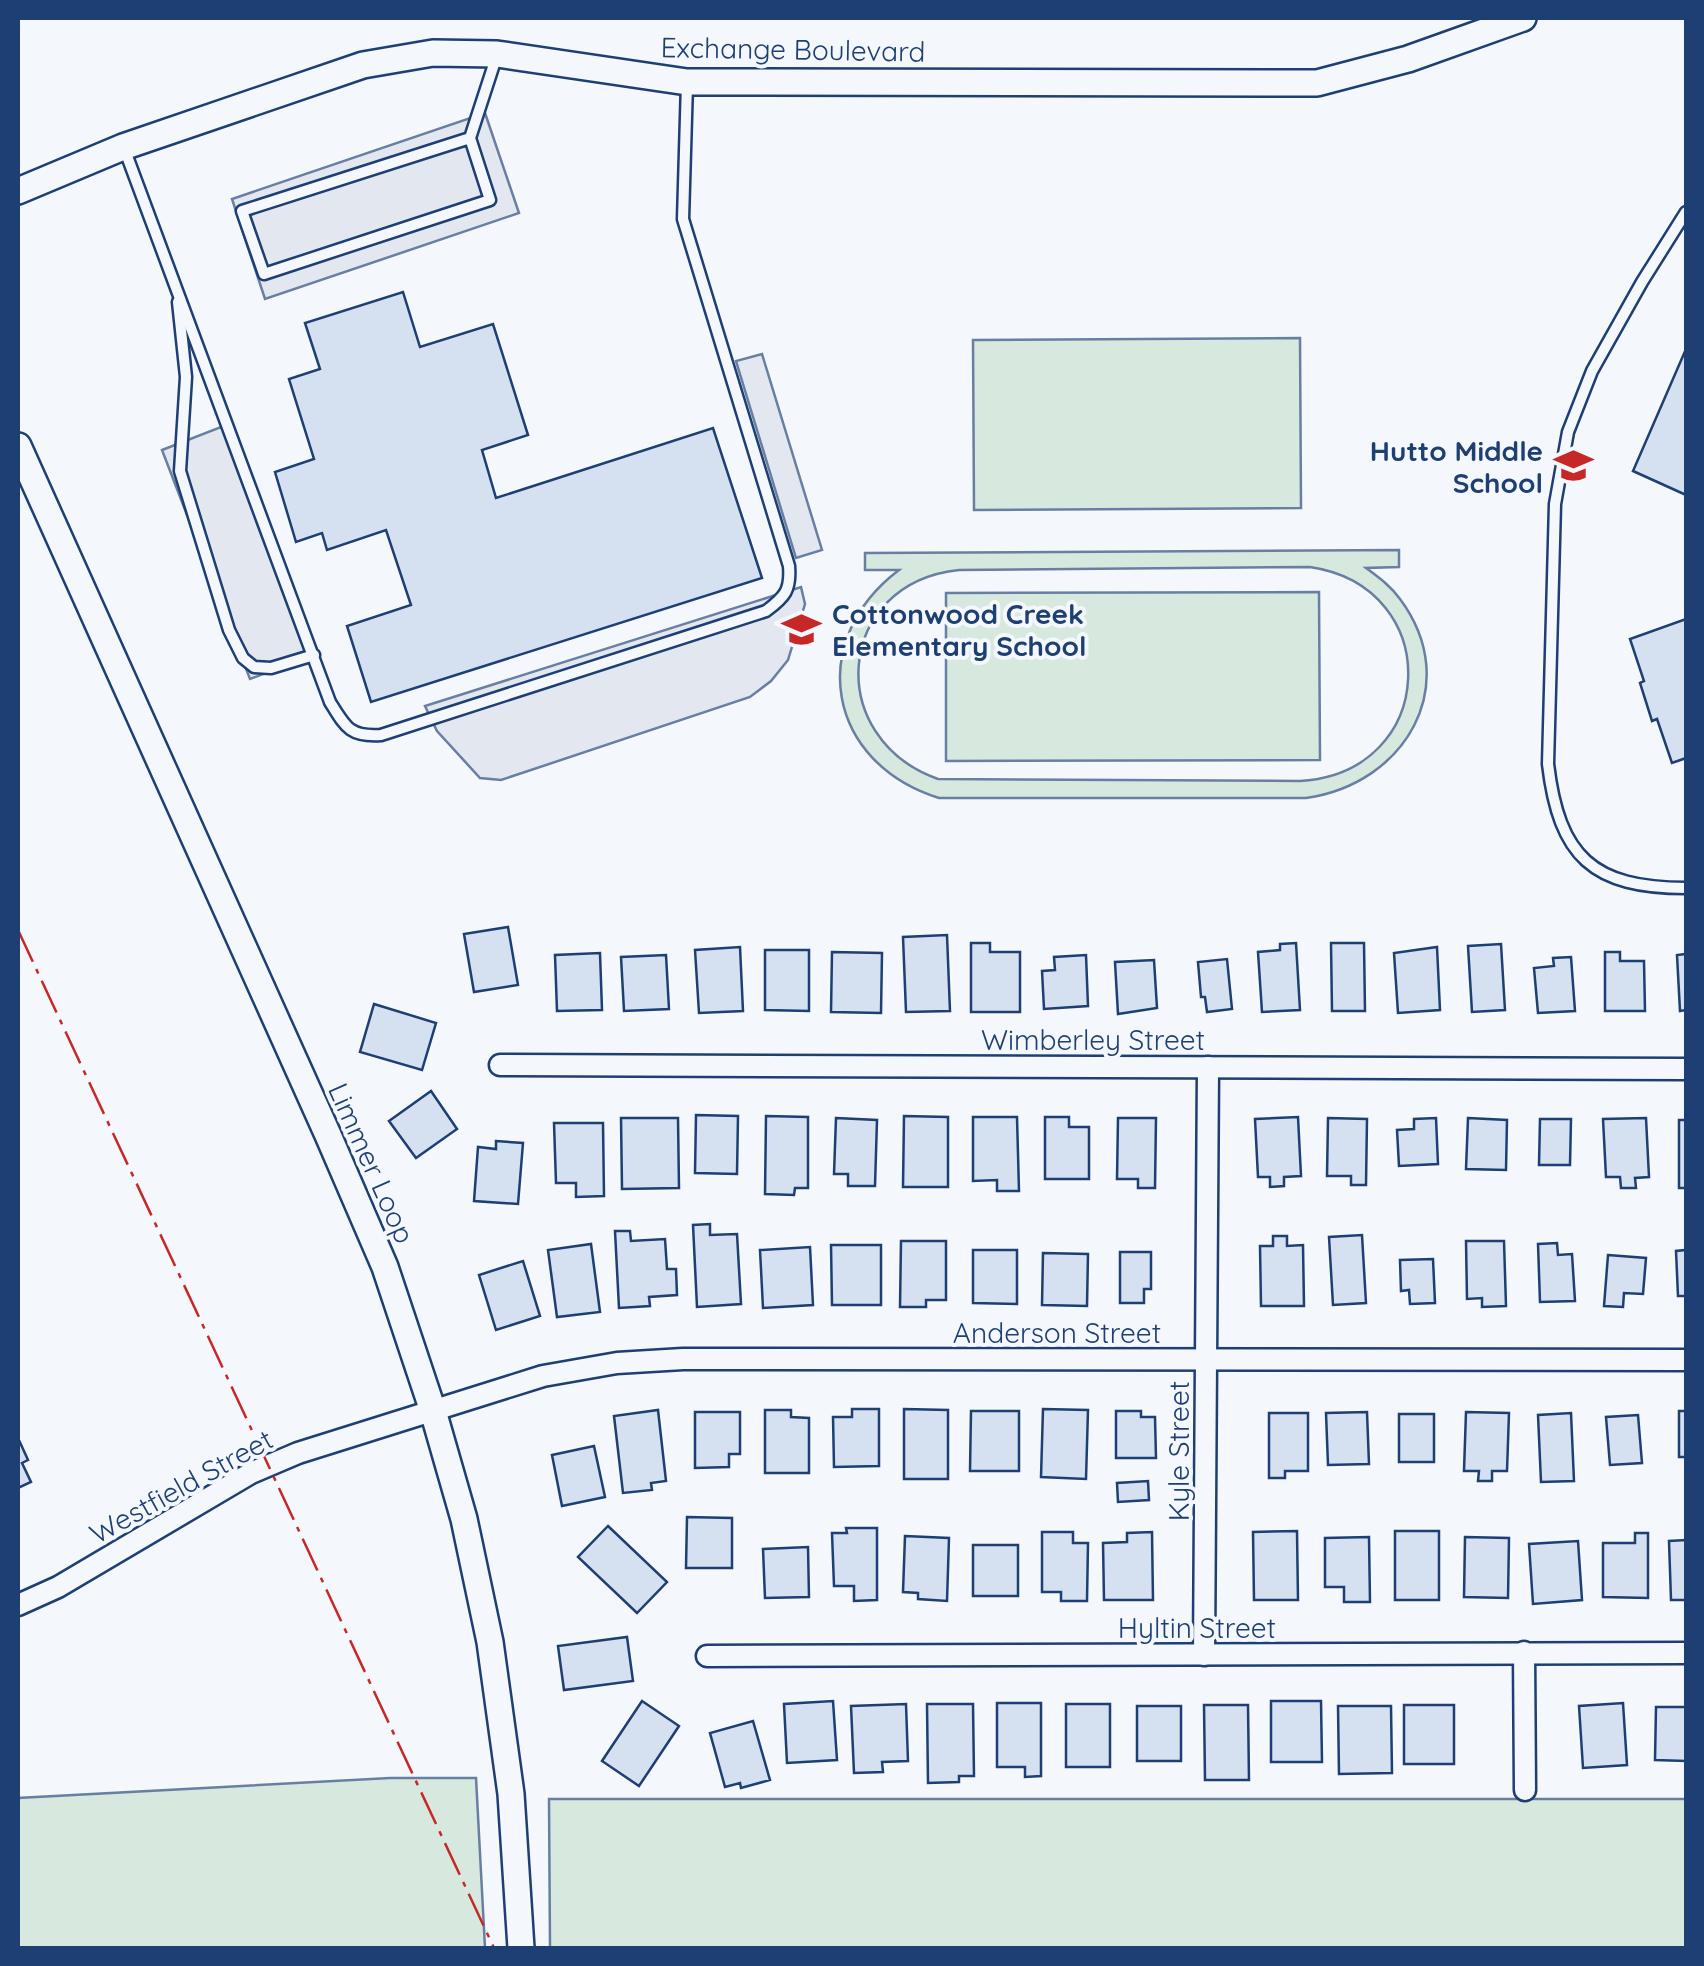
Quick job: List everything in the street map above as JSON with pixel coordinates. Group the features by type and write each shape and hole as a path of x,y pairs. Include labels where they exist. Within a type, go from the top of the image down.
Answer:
{"street":[{"name":"Exchange Boulevard","path":"18,191 124,146 363,65 433,53 497,54 687,82 1317,83 1408,59 1522,18"},
{"name":"Limmer Loop","path":"18,446 385,1267 464,1519 490,1642 511,1794 521,1948"},
{"name":"Wimberley Street","path":"500,1065 1686,1068"},
{"name":"Kyle Street","path":"1204,1655 1208,1067"},
{"name":"Anderson Street","path":"433,1411 543,1376 617,1363 683,1359 1686,1360"},
{"name":"Westfield Street","path":"18,1605 58,1586 251,1473 298,1453 433,1411"},
{"path":"1524,1652 1525,1790"},
{"name":"Hyltin Street","path":"707,1656 1686,1653"}],"lane":[{"path":"470,138 242,211 264,274 490,200 470,138 497,54"},
{"path":"124,146 330,702 345,726 362,736 382,735 766,611 786,596 791,584 789,566 683,219 687,82"},
{"path":"1686,212 1592,371 1568,432 1555,504 1548,764 1553,806 1567,837 1589,865 1616,881 1651,888 1686,888"},
{"path":"178,292 186,377 180,471 228,630 243,658 254,667 271,668 314,654"}],"shaded area":[{"path":"485,113 519,213 265,299 232,199"},
{"path":"1300,338 1301,508 974,510 973,340"},
{"path":"762,354 822,550 796,558 736,361"},
{"path":"226,425 314,655 250,679 162,450"},
{"path":"1399,550 1399,567 1366,568 1396,594 1418,632 1426,664 1424,696 1414,726 1396,752 1371,773 1341,789 1306,798 939,798 901,781 872,758 852,729 842,698 841,664 850,631 869,599 899,570 865,570 865,553","holes":["1310,567 1354,582 1385,608 1403,641 1408,678 1400,715 1379,747 1346,770 1300,781 938,779 901,759 875,731 861,698 859,664 868,631 887,602 918,581 959,570"]},
{"path":"801,587 805,604 788,660 771,681 750,697 501,780 480,778 437,731 425,706"},
{"path":"1319,592 1320,760 946,761 946,593"},
{"path":"390,1778 476,1778 485,1948 18,1948 18,1798"},
{"path":"549,1799 1686,1799 1686,1948 550,1948"}],"building":[{"path":"403,292 420,347 493,324 528,435 482,450 496,498 713,428 762,578 371,702 347,626 411,605 386,530 327,550 322,533 296,542 275,472 314,459 289,379 320,369 305,323"},
{"path":"1686,349 1686,495 1633,471"},
{"path":"1686,619 1686,758 1672,763 1657,719 1652,721 1630,639"},
{"path":"508,927 518,985 474,992 464,934"},
{"path":"947,935 950,1011 906,1012 903,937"},
{"path":"971,943 990,943 990,952 1020,952 1020,1012 971,1012"},
{"path":"1296,943 1300,1010 1262,1012 1258,952 1280,950 1280,944"},
{"path":"1331,943 1364,943 1365,1011 1332,1011"},
{"path":"1501,944 1505,1010 1472,1012 1468,946"},
{"path":"740,947 743,1011 699,1013 695,950"},
{"path":"1437,947 1440,1010 1398,1013 1394,953"},
{"path":"765,950 809,950 809,1011 765,1010"},
{"path":"832,952 882,953 881,1013 831,1012"},
{"path":"1605,952 1620,952 1620,961 1644,961 1645,1011 1605,1011"},
{"path":"600,953 602,1010 557,1011 555,955"},
{"path":"1686,954 1686,1010 1680,1011 1677,955"},
{"path":"666,955 669,1009 624,1011 621,957"},
{"path":"1086,955 1088,1006 1044,1009 1042,971 1055,970 1054,957"},
{"path":"1571,957 1575,1011 1538,1013 1534,968 1554,966 1553,958"},
{"path":"1227,959 1232,1009 1207,1012 1205,997 1201,997 1198,962"},
{"path":"1154,960 1157,1008 1118,1014 1115,962"},
{"path":"374,1004 436,1023 422,1070 360,1052"},
{"path":"431,1091 457,1129 416,1158 389,1121"},
{"path":"696,1115 738,1116 737,1174 695,1173"},
{"path":"766,1116 808,1117 808,1188 795,1188 794,1195 765,1194"},
{"path":"904,1116 948,1117 948,1187 903,1187"},
{"path":"973,1117 1017,1117 1019,1191 997,1191 997,1180 973,1181"},
{"path":"1045,1117 1069,1117 1069,1127 1089,1127 1089,1179 1045,1179"},
{"path":"1298,1117 1301,1176 1284,1177 1284,1186 1270,1187 1270,1177 1258,1177 1255,1119"},
{"path":"621,1118 678,1118 679,1188 622,1189"},
{"path":"836,1118 877,1120 875,1186 848,1186 848,1174 834,1174"},
{"path":"1118,1118 1156,1118 1155,1188 1138,1188 1138,1179 1117,1179"},
{"path":"1328,1118 1367,1119 1366,1185 1351,1185 1351,1176 1327,1176"},
{"path":"1436,1118 1438,1164 1399,1166 1397,1130 1414,1129 1414,1119"},
{"path":"1468,1118 1507,1120 1506,1170 1466,1169"},
{"path":"1646,1118 1649,1177 1635,1178 1636,1188 1621,1188 1620,1177 1606,1177 1603,1119"},
{"path":"1540,1119 1571,1119 1570,1165 1539,1165"},
{"path":"1679,1120 1686,1120 1686,1188 1679,1188"},
{"path":"554,1123 603,1123 604,1196 576,1197 576,1183 556,1183"},
{"path":"496,1141 523,1143 518,1204 474,1201 478,1147 496,1149"},
{"path":"710,1224 710,1235 737,1234 741,1304 697,1307 693,1225"},
{"path":"615,1231 630,1231 631,1241 665,1239 667,1269 676,1269 677,1295 649,1297 650,1306 619,1308"},
{"path":"1362,1235 1366,1303 1333,1305 1329,1237"},
{"path":"1273,1236 1287,1236 1287,1246 1303,1245 1304,1306 1261,1306 1260,1246 1273,1246"},
{"path":"901,1241 946,1241 946,1300 926,1300 926,1307 900,1307"},
{"path":"1466,1241 1504,1241 1506,1306 1482,1307 1482,1298 1467,1299"},
{"path":"1557,1243 1558,1255 1572,1254 1575,1301 1540,1302 1538,1244"},
{"path":"591,1244 600,1312 557,1317 548,1250"},
{"path":"831,1245 881,1245 881,1305 832,1305"},
{"path":"810,1247 813,1305 763,1308 760,1250"},
{"path":"973,1250 1017,1250 1017,1304 973,1303"},
{"path":"1686,1250 1686,1296 1678,1296 1676,1251"},
{"path":"1120,1252 1151,1252 1151,1289 1144,1289 1144,1303 1120,1303"},
{"path":"1043,1253 1088,1254 1087,1306 1042,1305"},
{"path":"1608,1255 1646,1258 1643,1294 1624,1293 1623,1307 1604,1306"},
{"path":"1433,1259 1435,1303 1410,1304 1409,1290 1401,1291 1400,1260"},
{"path":"523,1261 540,1316 496,1330 479,1275"},
{"path":"852,1409 879,1409 879,1466 834,1467 833,1417 852,1417"},
{"path":"904,1409 948,1410 948,1479 904,1479"},
{"path":"1043,1409 1088,1410 1086,1479 1041,1477"},
{"path":"658,1410 666,1481 651,1483 652,1490 623,1493 614,1416"},
{"path":"765,1410 791,1410 791,1417 809,1418 809,1473 765,1473"},
{"path":"971,1411 1019,1411 1019,1471 970,1471"},
{"path":"1116,1411 1141,1411 1141,1417 1155,1417 1156,1458 1116,1458"},
{"path":"1679,1411 1686,1411 1686,1457 1679,1457"},
{"path":"695,1412 740,1412 740,1454 729,1454 729,1467 695,1468"},
{"path":"1367,1412 1369,1464 1328,1465 1326,1413"},
{"path":"1466,1412 1509,1413 1507,1471 1492,1471 1492,1481 1478,1481 1479,1471 1464,1471"},
{"path":"1269,1413 1308,1413 1308,1471 1285,1471 1285,1478 1269,1478"},
{"path":"1571,1413 1574,1481 1541,1482 1538,1415"},
{"path":"1399,1414 1434,1414 1434,1462 1399,1462"},
{"path":"1638,1415 1642,1463 1610,1465 1606,1417"},
{"path":"18,1438 28,1460 22,1463 31,1482 18,1488"},
{"path":"594,1446 605,1497 562,1506 552,1455"},
{"path":"1148,1481 1149,1500 1118,1502 1117,1483"},
{"path":"687,1517 732,1518 732,1568 686,1568"},
{"path":"608,1526 667,1582 637,1613 578,1557"},
{"path":"846,1528 877,1528 877,1600 854,1601 854,1586 834,1586 832,1533 847,1533"},
{"path":"1297,1531 1298,1600 1254,1600 1253,1532"},
{"path":"1395,1531 1439,1531 1439,1600 1395,1600"},
{"path":"1042,1532 1073,1532 1073,1543 1088,1543 1087,1601 1061,1601 1061,1592 1042,1592"},
{"path":"1152,1532 1153,1600 1104,1600 1103,1543 1127,1542 1127,1533"},
{"path":"1635,1533 1648,1533 1648,1598 1603,1597 1603,1543 1635,1543"},
{"path":"905,1536 949,1538 947,1601 918,1599 918,1593 903,1592"},
{"path":"1369,1537 1370,1602 1344,1602 1344,1587 1325,1587 1325,1538"},
{"path":"1465,1537 1509,1538 1508,1598 1464,1597"},
{"path":"1686,1540 1686,1600 1671,1600 1669,1541"},
{"path":"1578,1541 1582,1600 1533,1604 1529,1544"},
{"path":"973,1545 1018,1545 1018,1596 973,1596"},
{"path":"808,1547 809,1597 765,1598 763,1549"},
{"path":"627,1637 633,1681 564,1690 558,1646"},
{"path":"642,1701 679,1726 639,1786 602,1761"},
{"path":"833,1701 837,1760 787,1763 784,1704"},
{"path":"1271,1701 1321,1701 1322,1762 1271,1762"},
{"path":"997,1703 1041,1703 1041,1776 1025,1777 1025,1767 997,1767"},
{"path":"1623,1703 1627,1765 1583,1768 1579,1706"},
{"path":"906,1704 908,1761 882,1762 883,1772 854,1773 851,1706"},
{"path":"927,1704 973,1704 974,1776 959,1776 959,1782 928,1783"},
{"path":"1066,1704 1110,1704 1110,1767 1066,1767"},
{"path":"1204,1705 1248,1705 1249,1780 1205,1780"},
{"path":"1404,1705 1454,1705 1454,1764 1404,1764"},
{"path":"1137,1706 1181,1706 1181,1761 1137,1761"},
{"path":"1338,1706 1391,1706 1392,1773 1339,1774"},
{"path":"1656,1707 1686,1707 1686,1761 1655,1760"},
{"path":"753,1721 770,1780 741,1788 740,1783 725,1787 710,1733"}],"power":[{"path":"18,930 494,1948"}],"place":[{"name":"Hutto Middle School","path":"1573,466"},
{"name":"Cottonwood Creek Elementary School","path":"802,629"}]}
